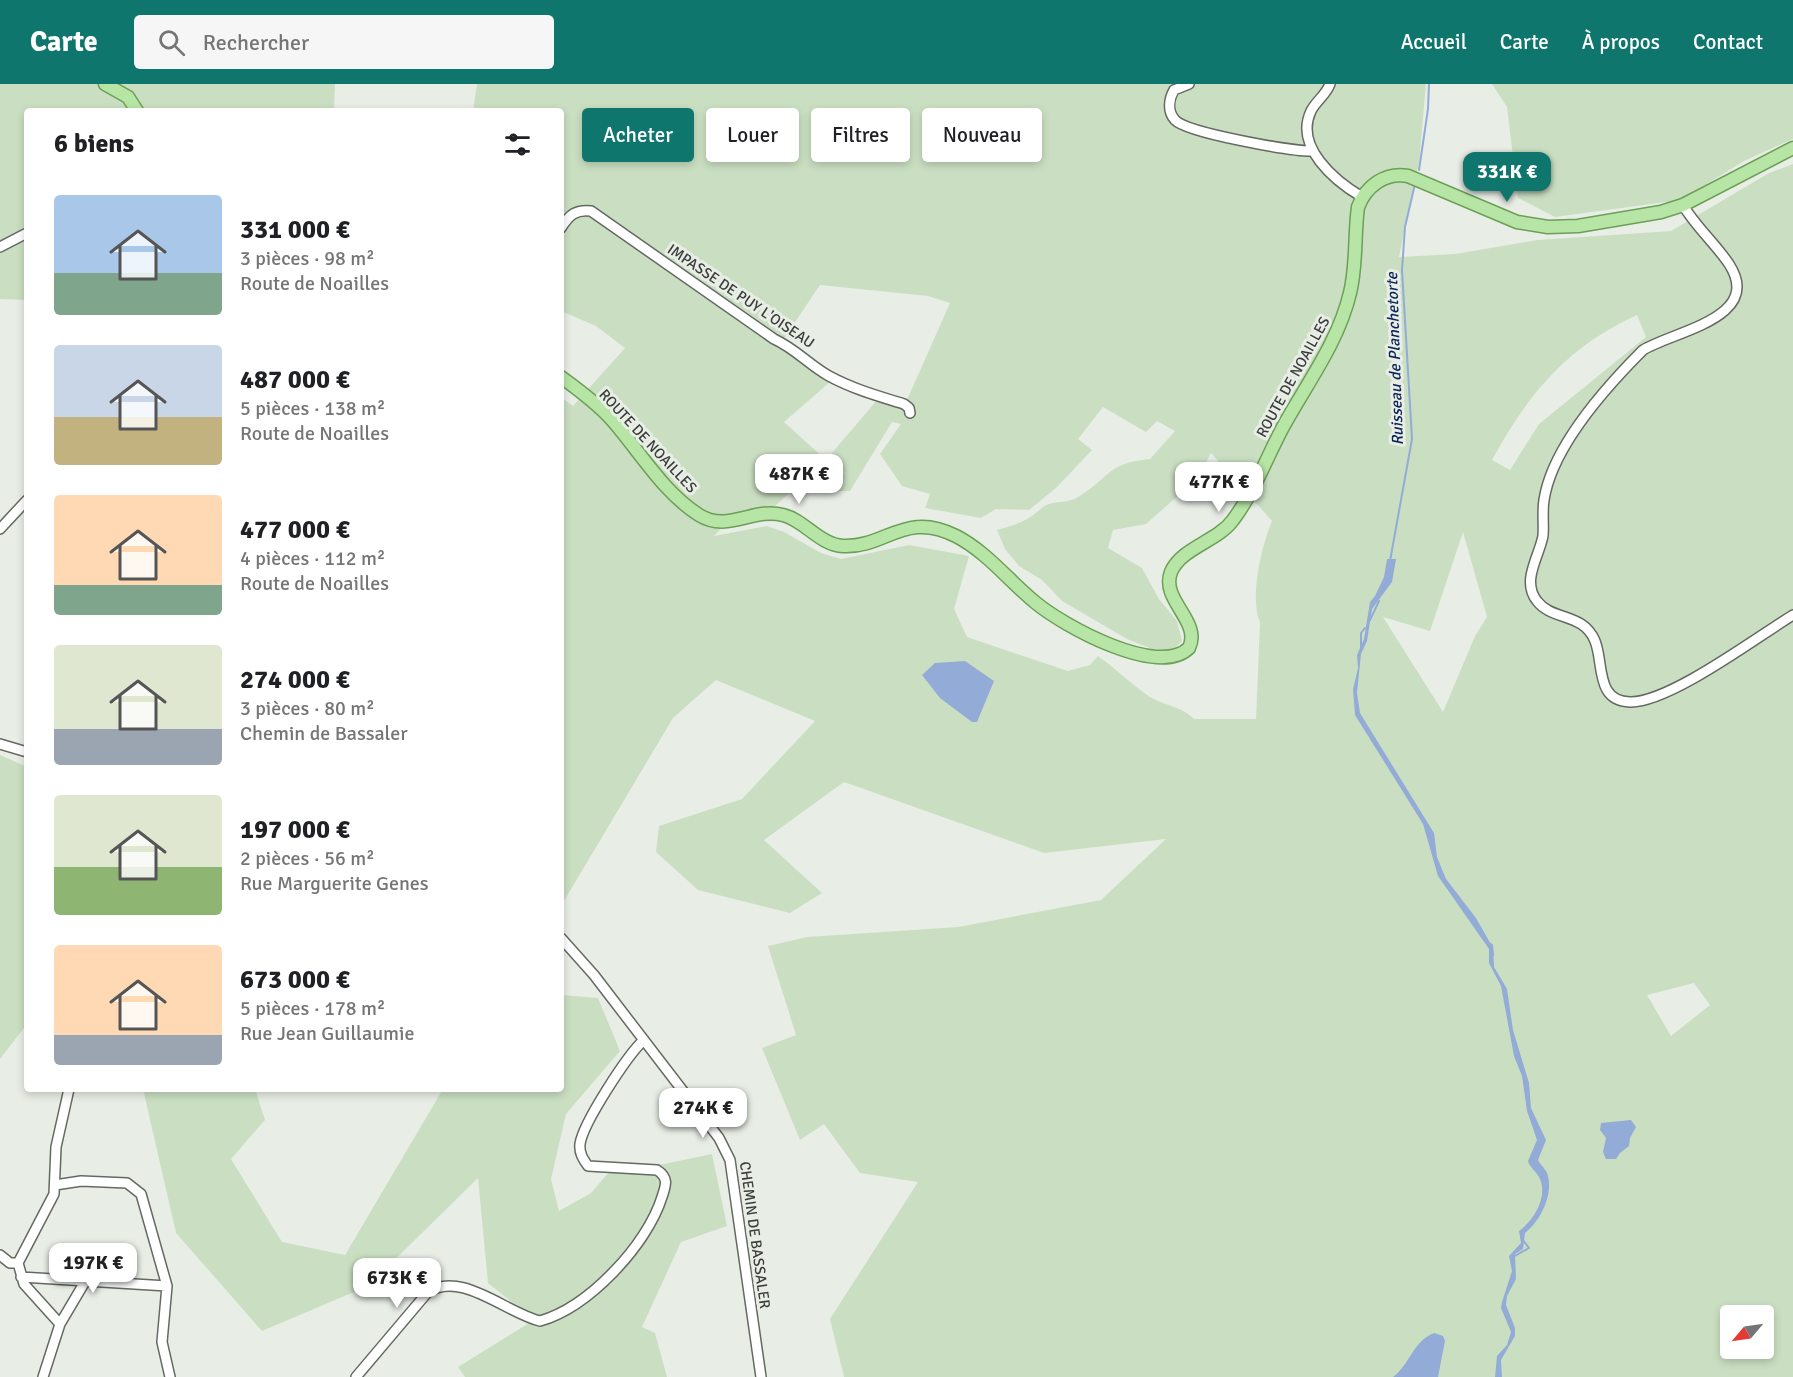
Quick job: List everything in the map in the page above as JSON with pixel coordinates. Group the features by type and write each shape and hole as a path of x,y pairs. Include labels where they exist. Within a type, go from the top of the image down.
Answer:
{"main road":[{"path":"105,84 128,97 135,108"},
{"path":"1362,197 1383,178 1404,175 1421,179 1506,219 1548,227 1615,220 1661,212 1683,205 1793,148"},
{"name":"ROUTE DE NOAILLES","path":"564,379 606,413 685,504 708,519 730,522 771,513 783,515 795,519 828,542 843,546 906,528 923,527 946,531 965,542 1036,603 1063,622 1133,652 1151,657 1173,657 1186,651 1192,638 1190,627 1171,591 1169,581 1172,572 1183,558 1217,535 1233,520 1284,424 1328,351 1345,311 1352,285 1357,216 1362,197"}],"street":[{"path":"1189,84 1174,90 1170,98 1169,110 1175,120 1184,126 1237,139 1311,151"},
{"path":"1330,84 1312,110 1307,123 1307,138 1311,151 1362,197"},
{"path":"1683,205 1729,265 1737,282 1734,300 1720,316 1658,341 1643,350 1571,434 1548,482 1544,500 1543,536 1530,581 1537,601 1545,608 1575,619 1586,628 1595,641 1604,684 1609,693 1624,701 1649,699 1712,668 1793,615"},
{"name":"IMPASSE DE PUY L'OISEAU","path":"564,224 573,213 581,210 591,212 774,339 795,348 827,375 858,390 904,404 909,408 910,413"},
{"path":"0,247 24,235"},
{"path":"0,529 24,503"},
{"path":"0,744 24,751"},
{"name":"CHEMIN DE BASSALER","path":"564,941 594,975 719,1138 730,1160 761,1377"},
{"path":"356,1377 427,1293 436,1286 459,1286 540,1321 553,1317 599,1286 640,1242 660,1204 667,1181 664,1174 657,1170 588,1166 581,1157 579,1146 584,1132 625,1061 644,1040"},
{"path":"60,1324 21,1277 18,1263 54,1194 56,1148 68,1092"},
{"path":"55,1185 81,1181 132,1185 141,1194 148,1210 167,1286 162,1342 170,1377"},
{"path":"0,1255 10,1263 18,1263"},
{"path":"21,1277 167,1286"},
{"path":"43,1377 60,1324 86,1280"}],"green space":[{"path":"0,84 335,84 334,108 24,108 24,300 0,299"},
{"path":"477,84 1426,84 1419,163 1399,257 1455,254 1538,240 1671,231 1769,173 1793,164 1793,1377 844,1377 830,1319 918,1182 860,1173 824,1124 800,1140 762,1048 796,1035 768,946 807,937 958,927 1101,900 1166,839 1044,853 844,782 764,840 822,893 790,913 698,890 656,852 659,826 742,799 815,721 716,680 673,718 564,901 564,399 573,406 625,348 596,326 564,312 564,108 473,108","holes":["820,285 928,296 950,303 907,400 883,393 826,460 784,422 830,382 781,343","1637,315 1646,337 1539,424 1510,470 1492,460 1520,414 1552,375 1590,342","1103,407 1146,432 1157,421 1175,431 1150,459 1116,468 1074,499 1046,505 1024,521 997,530 1005,549 1019,566 1042,580 1062,601 1127,639 1152,649 1171,652 1182,641 1177,621 1159,599 1142,568 1108,548 1113,530 1146,524 1197,479 1211,453 1272,521 1264,543 1256,585 1257,611 1260,622 1256,719 1194,719 1189,714 1147,695 1098,656 1090,665 1068,671 967,637 954,609 969,556 909,545 841,559 821,553 784,532 767,526 714,536 730,519 775,506 826,460 844,472 834,491 850,491 892,422 901,424 880,454 902,486 930,494 925,508 981,518 996,509 1029,510 1056,488 1092,450 1078,439","1463,532 1487,617 1475,636 1443,712 1383,617 1430,631","1694,983 1710,1005 1671,1036 1647,995"]},
{"path":"1492,84 1793,84 1793,139 1744,161 1681,200 1555,217 1518,198 1507,107"},
{"path":"0,755 24,766 24,1028 0,1059"},
{"path":"564,995 598,998 620,1051 566,1114 551,1179 559,1211 591,1193 616,1164 640,1169 712,1154 727,1226 681,1242 642,1327 655,1333 667,1377 465,1377 458,1367 534,1320 488,1283 478,1178 368,1286 262,1331 176,1233 144,1092 256,1092 265,1120 231,1159 282,1242 345,1255 441,1092 564,1092"}],"water":[{"path":"1387,559 1396,559 1392,582 1372,609 1367,641 1361,654 1357,693 1360,713 1434,833 1437,857 1446,879 1476,918 1493,948 1494,967 1507,989 1513,1030 1529,1083 1531,1108 1546,1140 1538,1160 1547,1174 1549,1192 1536,1222 1525,1233 1523,1249 1515,1254 1516,1279 1507,1296 1506,1305 1515,1328 1515,1336 1501,1360 1502,1377 1495,1377 1497,1356 1507,1345 1511,1332 1501,1308 1512,1271 1509,1256 1521,1243 1519,1231 1535,1214 1541,1200 1542,1184 1528,1161 1537,1140 1527,1111 1522,1076 1514,1056 1501,986 1489,963 1489,949 1438,876 1423,824 1355,715 1353,689 1358,668 1357,655 1364,639 1370,602 1384,577"},
{"path":"965,661 994,681 977,722 972,722 940,698 922,675 935,663"},
{"path":"1631,1120 1636,1127 1630,1138 1629,1146 1616,1159 1606,1159 1603,1152 1606,1138 1600,1130 1601,1123"},
{"path":"1434,1333 1443,1336 1445,1341 1438,1377 1393,1377 1404,1366 1421,1341"}],"waterway":[{"name":"Ruisseau de Planchetorte","path":"1419,170 1428,109 1429,84"},
{"name":"Ruisseau de Planchetorte","path":"1390,561 1412,439 1402,270 1405,227 1415,184"},
{"name":"Ruisseau de Planchetorte","path":"1370,620 1379,601"},
{"name":"Ruisseau de Planchetorte","path":"1361,648 1361,633 1365,628"},
{"name":"Ruisseau de Planchetorte","path":"1488,942 1492,945 1493,955"},
{"name":"Ruisseau de Planchetorte","path":"1513,1257 1529,1248 1523,1240"}]}
